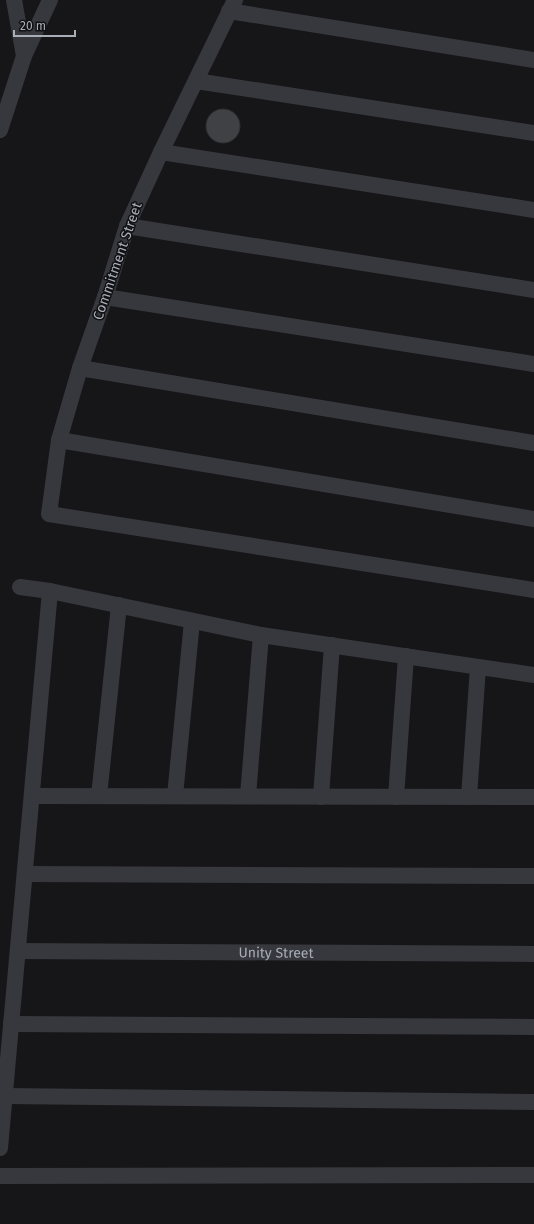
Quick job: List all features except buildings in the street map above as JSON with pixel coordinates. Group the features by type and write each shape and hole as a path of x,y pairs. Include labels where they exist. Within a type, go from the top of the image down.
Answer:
{"street":[{"path":"14,0 24,56"},
{"path":"0,130 24,56 50,0"},
{"path":"232,5 534,60"},
{"name":"Commitment Street","path":"232,5 127,226 105,297 80,368 59,440 49,514 534,590"},
{"path":"196,81 534,133"},
{"path":"161,152 534,210"},
{"path":"127,226 534,290"},
{"path":"105,297 534,364"},
{"path":"80,368 534,443"},
{"path":"59,440 534,519"},
{"path":"20,587 50,591 261,635 534,675"},
{"path":"0,1148 50,591"},
{"path":"99,796 118,605"},
{"path":"175,796 192,621"},
{"path":"248,796 261,635"},
{"path":"321,797 332,645"},
{"path":"396,797 406,656"},
{"path":"469,797 478,667"},
{"path":"32,796 534,797"},
{"path":"25,874 534,876"},
{"name":"Unity Street","path":"18,951 534,954"},
{"path":"11,1024 534,1027"},
{"path":"5,1096 534,1102"},
{"path":"0,1176 534,1175"}]}
